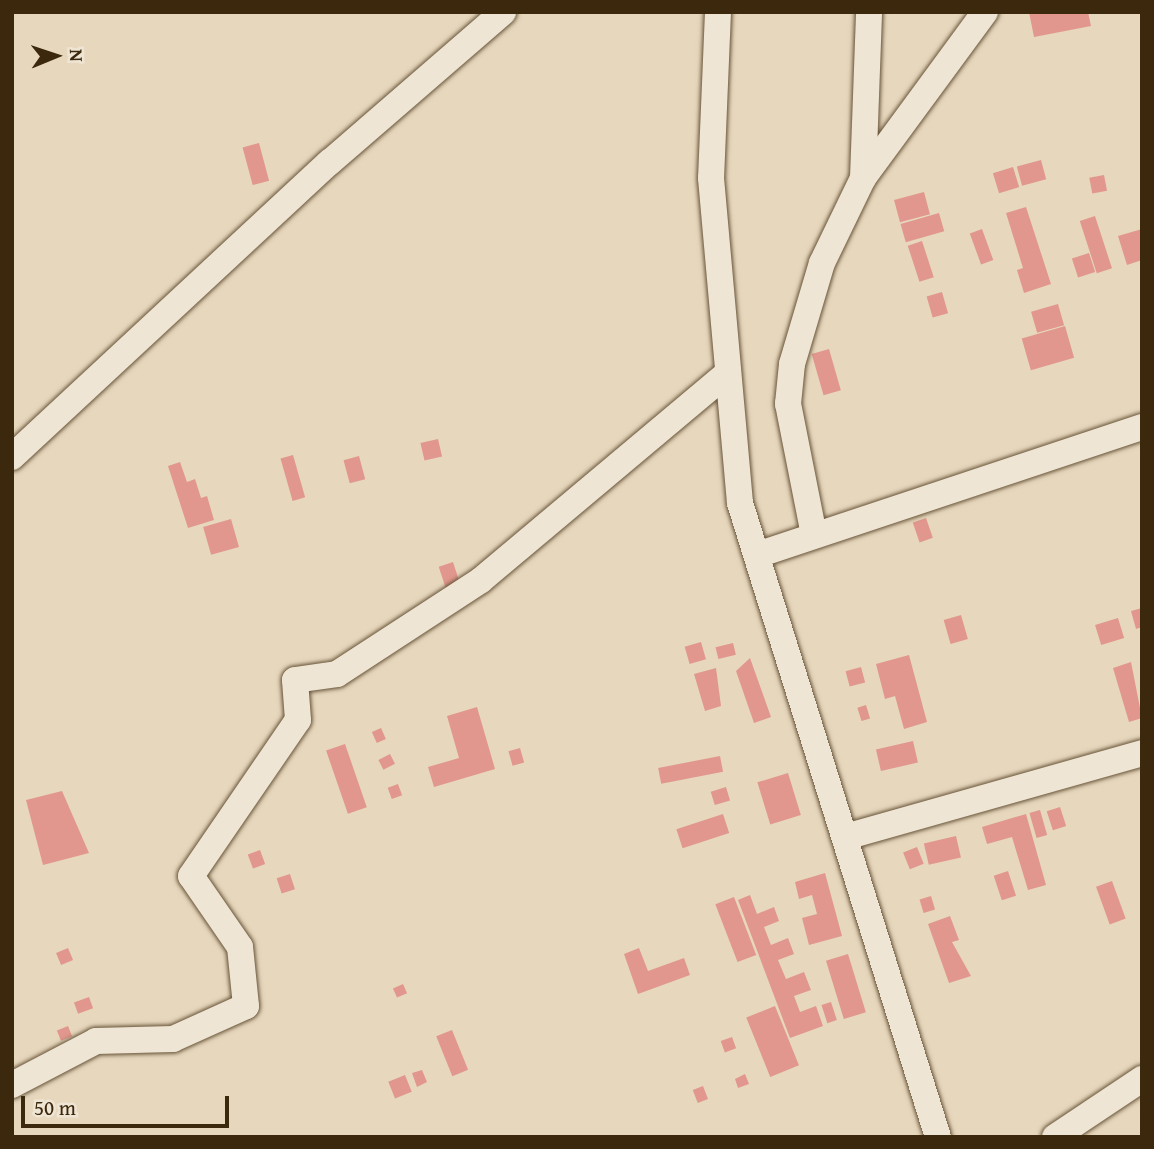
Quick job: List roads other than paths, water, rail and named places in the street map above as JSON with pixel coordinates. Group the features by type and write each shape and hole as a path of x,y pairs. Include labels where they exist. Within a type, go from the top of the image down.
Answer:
{"street":[{"path":"12,457 330,162 503,12"},
{"path":"718,12 711,178 740,503 849,836 938,1137"},
{"path":"863,178 869,12"},
{"path":"814,535 794,460 788,404 792,364 822,263 863,178 985,12"},
{"path":"12,1086 96,1041 173,1039 246,1006 240,947 191,876 298,720 295,680 337,674 481,580 728,373"},
{"path":"757,555 1142,427"},
{"path":"849,836 1142,753"},
{"path":"1055,1137 1142,1079"}]}
